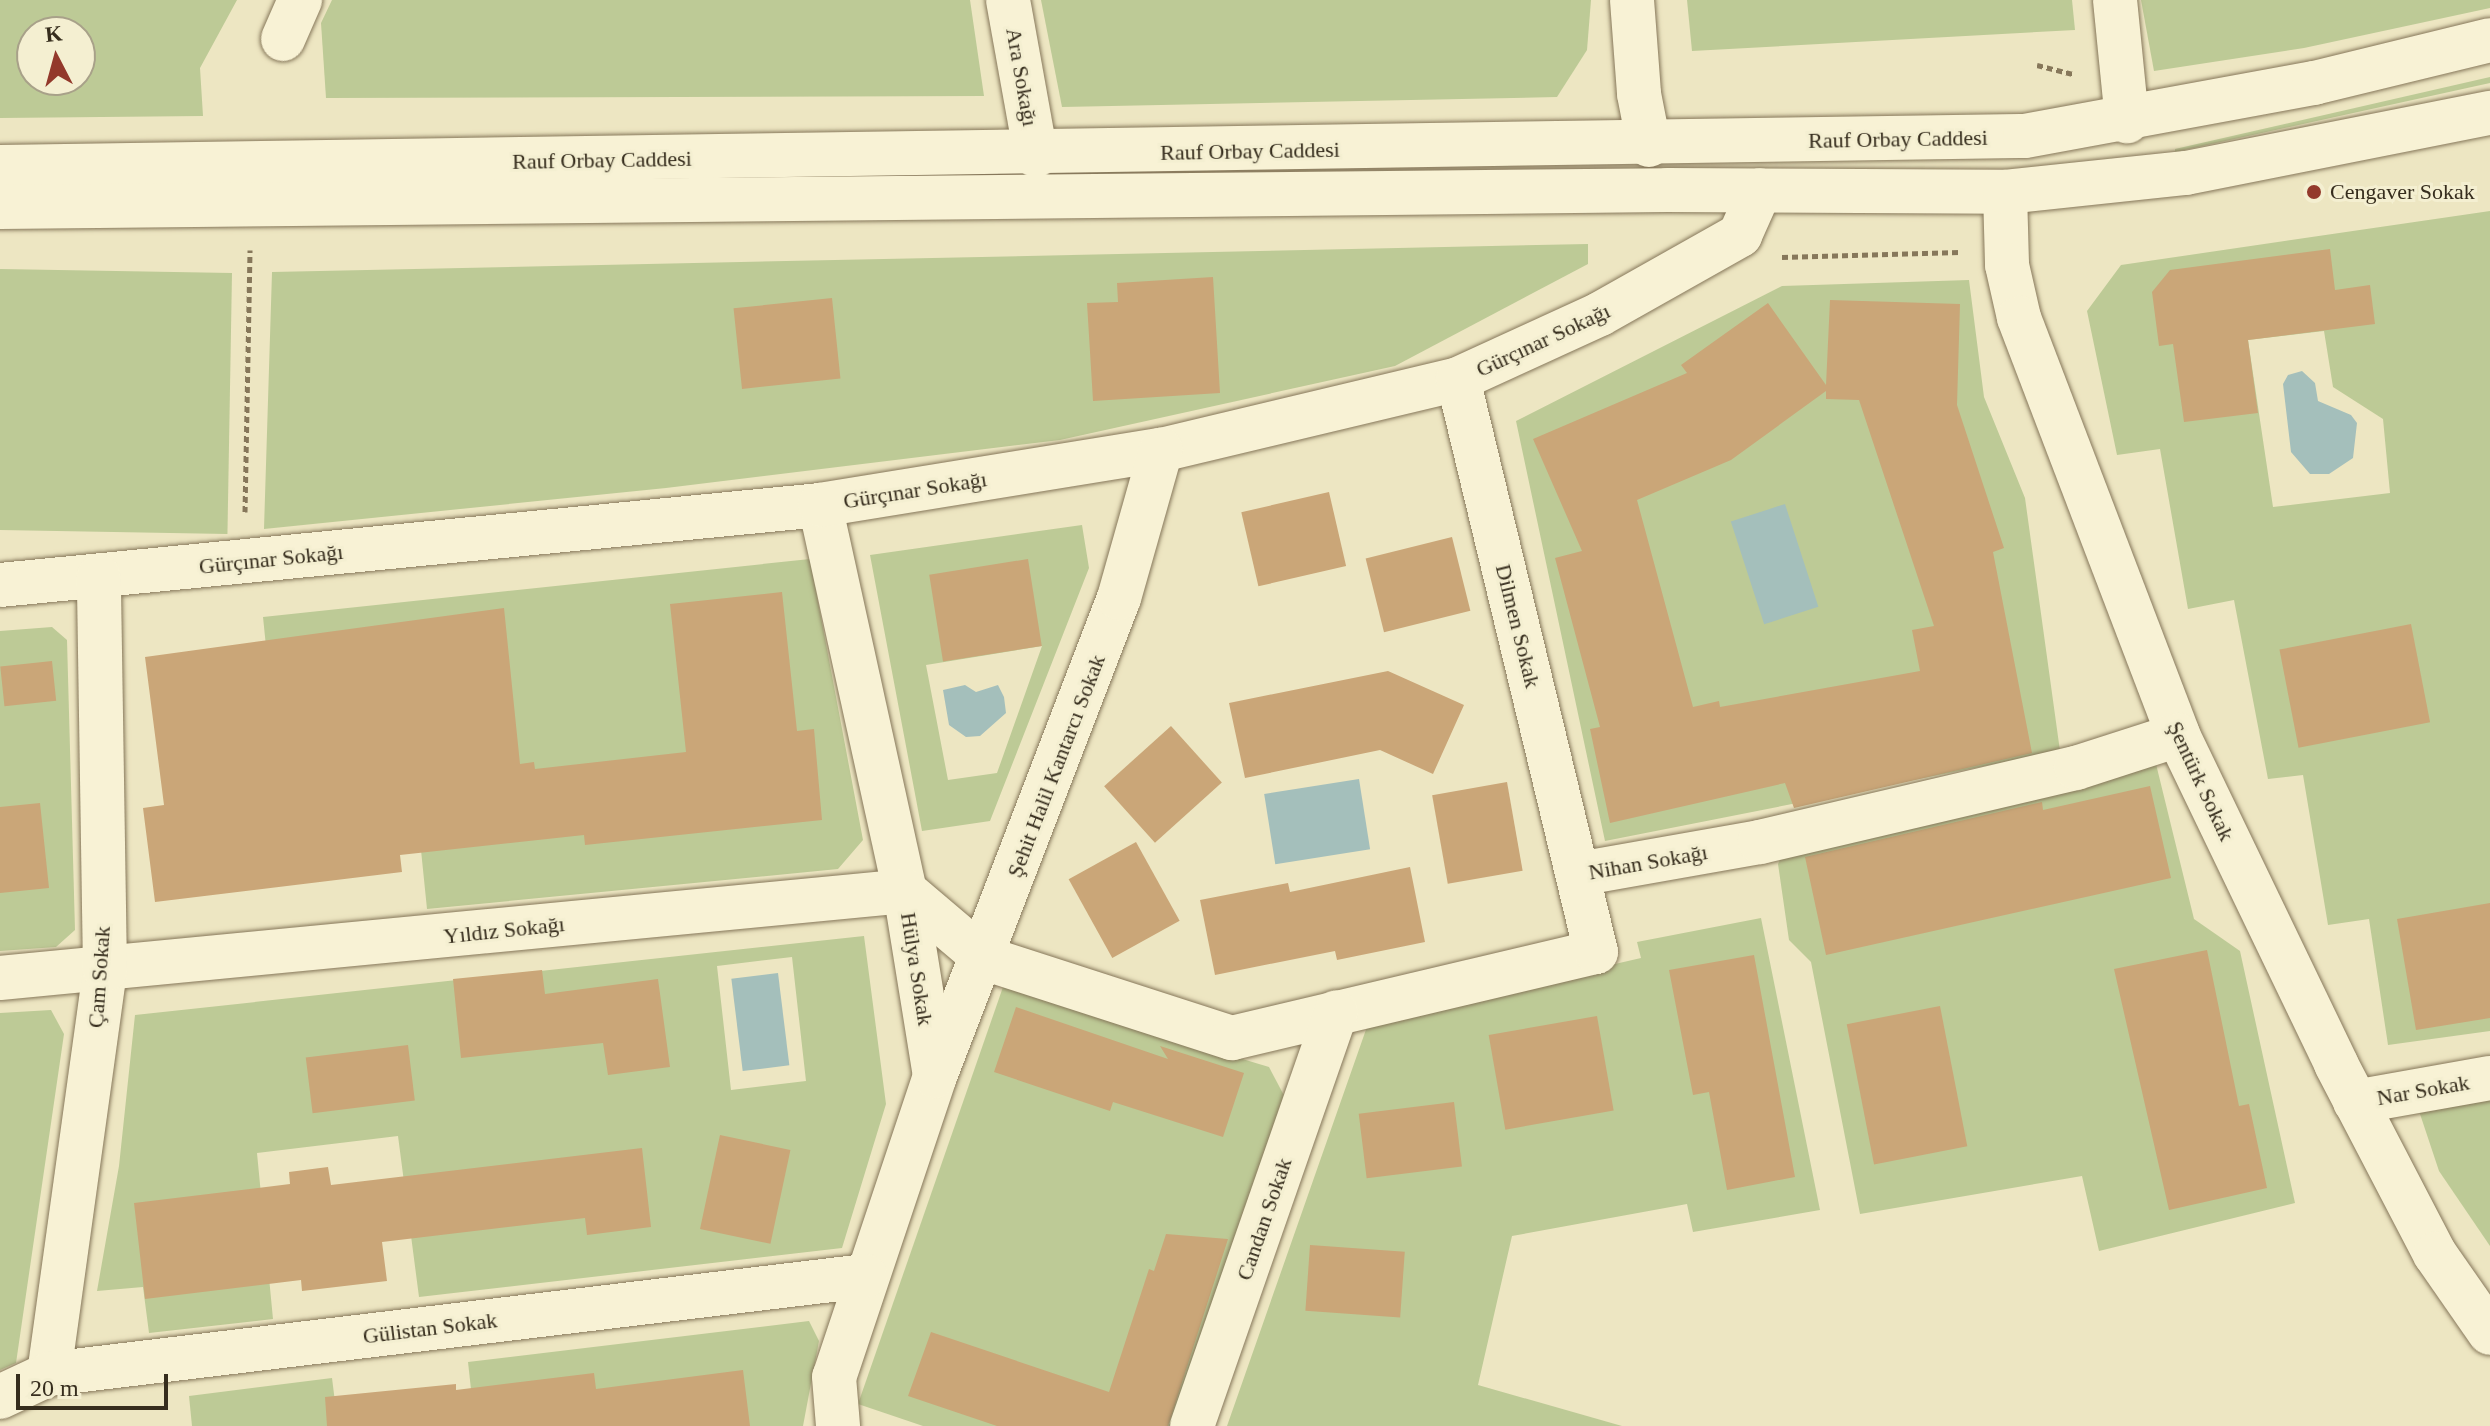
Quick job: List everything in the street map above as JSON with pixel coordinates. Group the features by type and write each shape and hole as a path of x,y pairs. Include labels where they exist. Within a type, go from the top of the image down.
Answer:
{"street":[{"path":"283,39 300,0"},
{"name":"Ara Sokağı","path":"1008,0 1036,155"},
{"path":"1632,0 1639,94 1649,145"},
{"path":"2115,0 2127,121"},
{"name":"Rauf Orbay Caddesi","path":"0,167 1036,155 2025,136 2127,121 2490,40"},
{"name":"Rauf Orbay Caddesi","path":"0,207 1760,190 2005,192 2186,173 2490,113"},
{"name":"Gürçınar Sokağı","path":"0,585 820,505 1161,450 1458,379 1600,314 1740,235 1760,190"},
{"name":"Şentürk Sokak","path":"2005,192 2007,265 2019,318 2178,735 2355,1102 2435,1254 2490,1333"},
{"name":"Dilmen Sokak","path":"1458,379 1578,874"},
{"name":"Şehit Halil Kantarcı Sokak","path":"935,1076 984,958 1119,598 1161,450"},
{"name":"Hülya Sokak","path":"820,505 905,891 935,1076 865,1276 834,1377 838,1426"},
{"name":"Çam Sokak","path":"49,1374 105,970 99,577"},
{"name":"Nihan Sokağı","path":"984,958 1232,1038 1596,952 1578,874 1865,817 2076,768 2178,735"},
{"path":"905,891 984,958"},
{"name":"Yıldız Sokağı","path":"0,978 905,891"},
{"name":"Candan Sokak","path":"1192,1426 1336,1012"},
{"name":"Nar Sokak","path":"2355,1102 2490,1078"},
{"name":"Gülistan Sokak","path":"0,1397 49,1374 865,1276"}],"path":[{"path":"245,562 250,246"},
{"path":"1779,258 1938,257"}],"green space":[{"path":"0,0 237,0 200,68 203,116 0,118"},
{"path":"332,0 970,0 984,96 326,98 321,23"},
{"path":"1041,0 1591,0 1587,50 1557,97 1062,107"},
{"path":"1687,0 2072,0 2075,30 1692,51"},
{"path":"2141,0 2490,0 2490,8 2304,48 2154,71"},
{"path":"2490,77 2490,83 2175,152 2175,149"},
{"path":"2490,211 2490,1031 2388,1045 2369,919 2328,925 2303,775 2268,779 2234,600 2188,609 2160,449 2117,455 2087,311 2121,265","holes":["2324,331 2333,387 2383,419 2390,493 2273,507 2248,340"]},
{"path":"1588,244 1588,264 1395,366 1060,440 666,488 264,529 272,272"},
{"path":"0,269 232,273 227,534 0,530"},
{"path":"1969,280 1984,397 2025,498 2060,751 1605,841 1516,421 1782,286"},
{"path":"1082,525 1089,568 990,821 922,831 870,555","holes":["1042,646 997,773 948,780 926,665"]},
{"path":"810,559 863,840 838,869 427,909 411,752 278,764 263,617"},
{"path":"52,627 67,640 75,930 56,947 0,951 0,631"},
{"path":"2156,764 2194,919 2240,951 2295,1203 2099,1251 2082,1176 1860,1214 1811,962 1789,940 1778,864 1784,851"},
{"path":"1761,918 1820,1210 1693,1232 1687,1204 1512,1236 1478,1385 1622,1426 1227,1426 1369,1021 1641,958 1637,942"},
{"path":"864,936 886,1104 842,1248 419,1297 398,1136 257,1153 273,1319 149,1333 143,1287 97,1291 119,1166 135,1015","holes":["792,957 806,1081 731,1090 717,966"]},
{"path":"1003,987 1269,1067 1288,1103 1177,1426 923,1426 858,1404"},
{"path":"51,1010 64,1034 16,1363 0,1370 0,1013"},
{"path":"2490,1096 2490,1246 2439,1171 2418,1108"},
{"path":"809,1321 819,1341 803,1426 475,1426 468,1362"},
{"path":"332,1378 338,1426 192,1426 189,1396"}],"water":[{"path":"2302,371 2315,383 2318,401 2351,415 2357,423 2353,458 2329,474 2310,474 2291,452 2283,384 2288,375"},
{"path":"1785,504 1818,607 1764,624 1731,522"},
{"path":"965,685 976,692 998,685 1004,697 1006,713 980,736 966,737 949,725 943,690"},
{"path":"1359,779 1370,849 1275,864 1264,794"},
{"path":"778,973 789,1065 743,1071 731,979"}],"building":[{"path":"2330,249 2335,290 2370,285 2375,324 2248,340 2258,413 2184,422 2173,344 2159,346 2152,292 2170,270"},
{"path":"1213,277 1220,393 1093,401 1087,303 1118,302 1117,283"},
{"path":"832,298 840,379 742,389 734,308"},
{"path":"1830,300 1960,304 1957,405 2004,548 1993,552 2032,753 1794,808 1785,783 1610,823 1590,729 1600,727 1555,558 1582,551 1533,439 1687,373 1681,365 1768,303 1826,385","holes":["1826,391 1826,399 1859,400 1934,626 1912,630 1920,671 1720,707 1719,701 1693,707 1637,500 1731,460"]},
{"path":"1329,492 1346,566 1258,586 1241,512"},
{"path":"1452,537 1470,611 1384,632 1366,559"},
{"path":"1028,559 1042,646 943,662 929,575"},
{"path":"782,592 797,731 814,729 822,820 585,845 584,835 400,855 402,872 155,902 143,808 164,805 145,657 504,608 520,764 534,762 535,769 686,752 670,604"},
{"path":"2411,624 2430,722 2299,748 2279,650"},
{"path":"52,661 56,701 4,706 0,666"},
{"path":"1388,671 1464,705 1433,774 1380,750 1245,778 1229,703"},
{"path":"1171,726 1222,782 1155,843 1104,786"},
{"path":"1507,782 1523,871 1448,884 1432,795"},
{"path":"2150,786 2171,878 1826,955 1805,857 2042,802 2043,810"},
{"path":"40,803 49,888 0,893 0,807"},
{"path":"1136,842 1180,921 1112,958 1069,879"},
{"path":"1410,867 1425,942 1337,960 1335,951 1215,975 1200,900 1288,883 1290,892"},
{"path":"2490,903 2490,1018 2416,1030 2397,919"},
{"path":"2207,950 2239,1106 2249,1104 2267,1188 2169,1210 2114,969"},
{"path":"1754,955 1795,1177 1727,1190 1709,1092 1693,1095 1669,970"},
{"path":"542,970 545,994 658,979 670,1067 608,1075 603,1043 461,1058 453,979"},
{"path":"1940,1006 1967,1146 1874,1164 1847,1024"},
{"path":"1016,1007 1168,1059 1160,1046 1244,1073 1223,1137 1113,1102 1110,1111 994,1072"},
{"path":"1597,1016 1614,1111 1505,1130 1489,1035"},
{"path":"408,1045 415,1101 313,1113 306,1058"},
{"path":"1454,1102 1462,1167 1367,1178 1359,1114"},
{"path":"720,1135 790,1150 770,1244 700,1229"},
{"path":"642,1148 651,1227 587,1235 585,1218 382,1242 387,1281 302,1291 301,1280 145,1299 134,1203 290,1184 289,1172 328,1167 331,1185"},
{"path":"1166,1234 1228,1239 1168,1426 997,1426 908,1396 931,1332 1109,1392 1149,1269 1154,1271"},
{"path":"1310,1245 1405,1252 1400,1317 1305,1311"},
{"path":"743,1370 750,1426 327,1426 325,1397 456,1384 456,1390 594,1373 596,1389"}],"place":[{"name":"Cengaver Sokak","path":"2314,192"}]}
